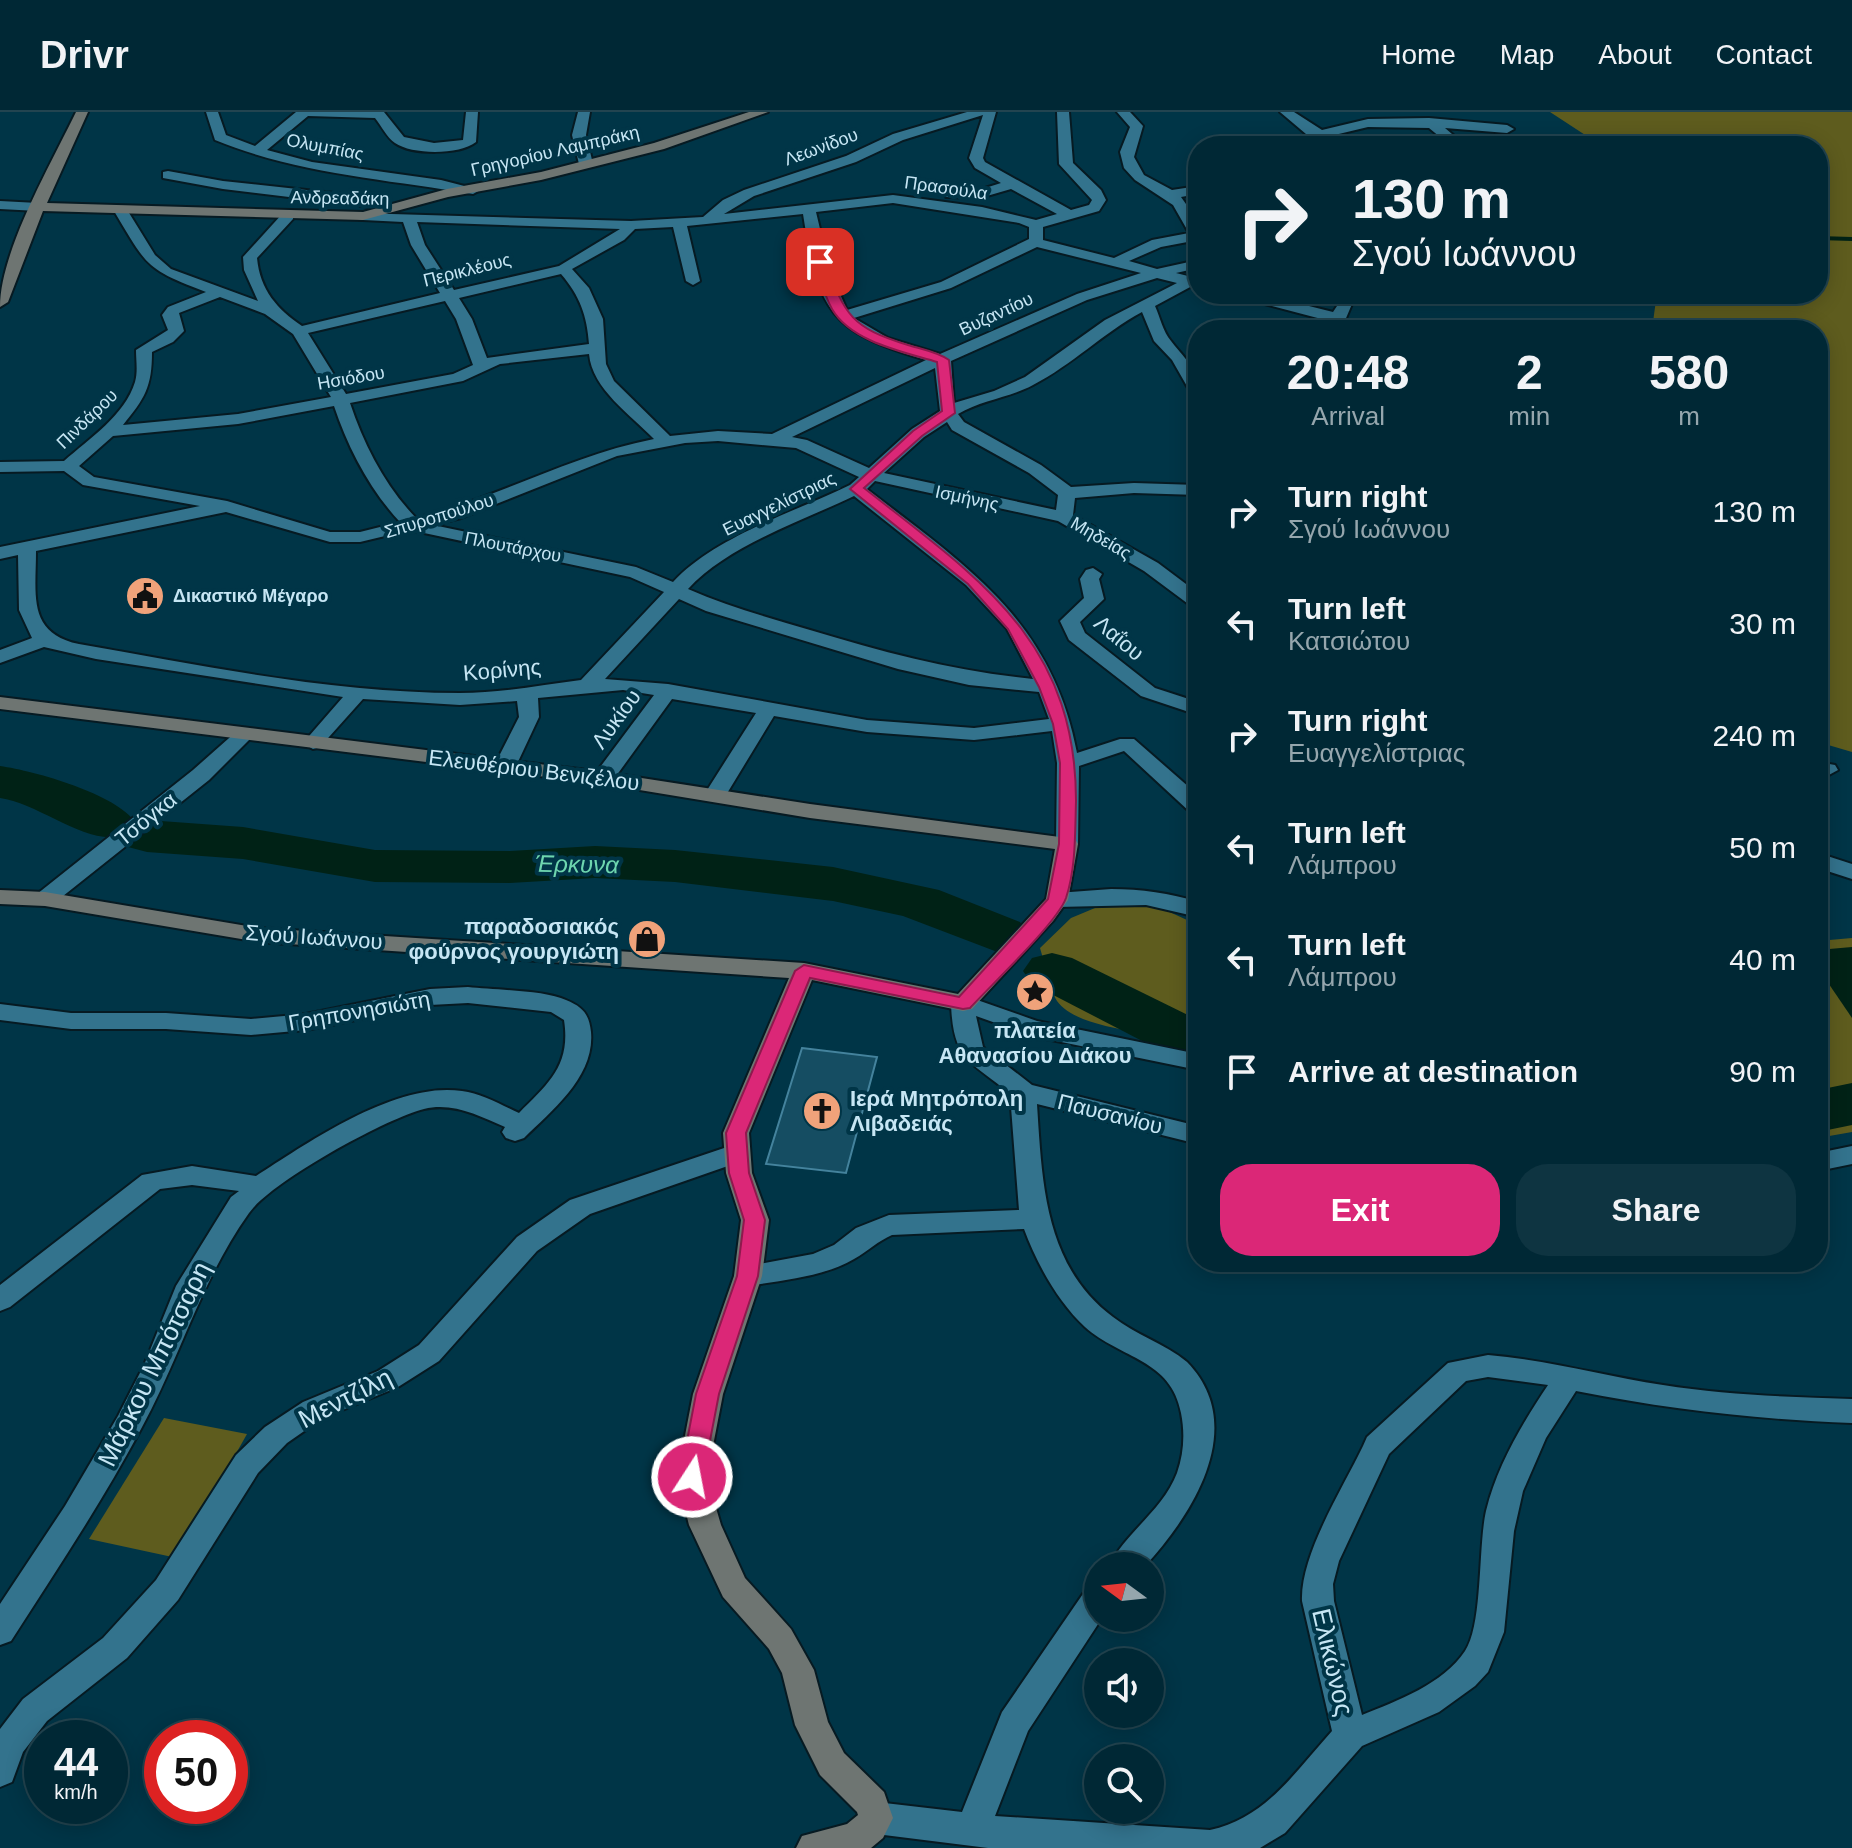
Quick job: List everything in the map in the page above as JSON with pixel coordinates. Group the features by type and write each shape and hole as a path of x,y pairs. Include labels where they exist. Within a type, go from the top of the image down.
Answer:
{"main road":[{"path":"0,302 6,270 82,112"},
{"name":"Γρηγορίου Λαμπράκη","path":"473,190 584,160 727,112"},
{"name":"Γρηγορίου Λαμπράκη","path":"363,216 449,189 695,136 762,112"},
{"name":"Ανδρεαδάκη","path":"38,207 363,216"},
{"name":"Ελευθέριου Βενιζέλου","path":"0,703 603,778 810,811 1067,844"},
{"path":"963,1003 1057,900 1067,844"},
{"name":"Σγού Ιωάννου","path":"0,897 45,899 259,935 804,971 963,1003"},
{"path":"804,971 736,1133 739,1173 755,1220 748,1276 708,1394 692,1477 705,1525 734,1587 780,1639 798,1670 812,1725 832,1764 872,1803 876,1818 870,1830 848,1842 814,1848"}],"street":[{"name":"Ολυμπίας","path":"212,112 220,137 256,152 449,189 473,190"},
{"path":"256,152 303,112 378,113 394,137 406,143 459,146 469,142 472,112"},
{"path":"584,112 579,135 584,160"},
{"name":"Λεωνίδου","path":"679,224 707,221 728,203 749,193 841,163 912,131 980,112"},
{"path":"990,112 976,158 980,165 1071,216"},
{"path":"1035,242 1038,234 1035,225 1094,208 1099,200 1096,193 1066,164 1063,112"},
{"path":"1123,112 1137,126 1128,148 1128,162 1138,176 1169,195 1188,217"},
{"path":"1286,112 1311,131 1328,134 1368,123 1507,129"},
{"path":"1419,112 1446,136"},
{"path":"168,175 217,186 395,206"},
{"path":"893,199 930,194 980,194 1012,184"},
{"path":"1169,195 1188,192"},
{"name":"Πρασούλα","path":"707,221 893,199 982,211 1035,225"},
{"name":"Ανδρεαδάκη","path":"0,205 38,207"},
{"path":"809,210 820,262 838,309 869,335 943,360 949,413"},
{"path":"121,211 149,258 166,272 270,311 299,331 337,390 351,431 388,499 414,526"},
{"path":"270,311 251,270 250,257 288,216"},
{"name":"Ανδρεαδάκη","path":"363,216 679,224"},
{"path":"409,218 418,245 464,319 481,365"},
{"path":"679,224 693,281"},
{"name":"Περικλέους","path":"299,331 564,269 588,249 623,236 631,225"},
{"path":"1116,262 1157,243 1188,238"},
{"path":"844,316 946,285 1035,242 1188,281"},
{"name":"Βυζαντίου","path":"775,439 871,390 1082,297 1188,266"},
{"path":"564,269 581,288 595,319 598,364 607,383 666,441"},
{"name":"Ευαγγελίστριας","path":"674,592 692,573 729,549 863,482 918,433 965,403 999,395 1031,380 1110,323 1188,285"},
{"name":"Πινδάρου","path":"0,467 68,466 108,431 135,400 144,379 144,350 176,331 170,315 173,310 218,293"},
{"path":"1274,304 1323,320"},
{"path":"1147,305 1162,341 1179,358 1188,374"},
{"name":"Ησιόδου","path":"108,431 238,419 457,378 496,360 598,348"},
{"path":"1179,358 1188,356"},
{"name":"Μηδείας","path":"949,413 958,426 1035,469 1067,493 1064,517 1151,567 1188,595"},
{"name":"Σπυροπούλου","path":"0,553 227,506 330,537 360,537 455,514 613,452 666,441 718,436 775,439 801,444 863,482"},
{"path":"68,466 89,481 227,506"},
{"path":"863,482 973,581 1015,627 1047,687 1061,724 1068,763 1067,844"},
{"name":"Ισμήνης","path":"863,482 958,496 1064,517"},
{"path":"1067,493 1134,488 1188,490"},
{"name":"Πλουτάρχου","path":"414,526 636,573 713,607 898,663 969,679 1047,687"},
{"path":"0,657 45,640 31,620 27,547"},
{"name":"Λαΐου","path":"1093,574 1089,579 1094,599 1070,621 1076,636 1148,692 1188,706"},
{"path":"589,684 674,592"},
{"name":"Κορίνης","path":"45,640 248,680 356,695 463,699 589,684 668,690 767,711 867,726 974,734 1061,724"},
{"name":"Λυκίου","path":"603,778 668,690"},
{"path":"505,766 529,717 527,693"},
{"path":"313,743 356,695"},
{"path":"715,795 767,711"},
{"name":"Τσόγκα","path":"45,899 201,775 244,735"},
{"path":"1068,763 1127,743 1188,798"},
{"path":"1828,864 1852,872"},
{"path":"1171,899 1188,894"},
{"path":"1057,900 1122,895 1171,899 1188,906"},
{"name":"Γρηπονησιώτη","path":"0,1012 71,1021 166,1021 251,1027 306,1022 430,997 468,995 557,1005 576,1016 579,1035 576,1060 519,1128"},
{"path":"1139,1552 1160,1530 1185,1490 1199,1455 1197,1412 1188,1381 1172,1365 1122,1340 1086,1311 1048,1252 1035,1219 1023,1092 975,1056 964,1034 963,1003 1032,1028 1188,1060"},
{"name":"Παυσανίου","path":"1023,1092 1188,1133"},
{"name":"Μάρκου Μπότσαρη","path":"0,1631 76,1515 130,1422 158,1365 190,1286 241,1204 260,1187 344,1132 422,1100 461,1099 519,1128"},
{"name":"Μεντζίλη","path":"0,1771 9,1744 35,1710 115,1648 167,1590 247,1464 276,1435 313,1410 388,1379 429,1353 527,1244 580,1207 736,1153"},
{"path":"1828,1160 1852,1155"},
{"path":"0,1300 151,1182 165,1177 204,1176 260,1187"},
{"path":"748,1276 817,1263 844,1252 866,1235 889,1225 1035,1219"},
{"name":"Ελικώνος","path":"876,1818 1033,1837 1210,1847 1241,1840 1273,1821 1350,1735 1318,1601 1317,1584 1323,1561 1378,1446 1458,1371 1488,1366 1570,1377 1663,1397 1756,1407 1852,1411"},
{"path":"1350,1735 1404,1716 1458,1681 1484,1650 1492,1602 1498,1528 1518,1468 1541,1416 1570,1377"},
{"path":"972,1830 1014,1723 1084,1619"}],"shaded area":[{"path":"1550,112 1852,112 1852,752 1828,745 1828,320 1653,320 1655,304 1828,304 1828,136 1587,136"},
{"path":"1119,898 1163,909 1188,920 1188,1038 1102,1025 1068,1011 1057,1001 1040,948 1071,918"},
{"path":"1852,938 1852,1132 1828,1136 1828,940"},
{"path":"1852,947 1852,1018 1828,983 1828,949"},
{"path":"164,1418 247,1434 177,1558 89,1539"}],"building":[{"name":"Ιερά Μητρόπολη Λιβαδειάς","path":"802,1048 877,1057 846,1173 766,1164"}],"waterway":[{"path":"1828,238 1852,239"},
{"name":"Έρκυνα","path":"0,782 43,792 110,823"},
{"name":"Έρκυνα","path":"147,836 243,843 375,866 510,867 595,862 675,866 833,884 919,902 1000,935"},
{"name":"Έρκυνα","path":"1052,971 1188,1040"},
{"name":"Έρκυνα","path":"1828,1109 1852,1104"}],"place":[{"name":"Δικαστικό Μέγαρο","path":"145,596"},
{"name":"παραδοσιακός φούρνος γουργιώτη","path":"647,939"},
{"name":"πλατεία Αθανασίου Διάκου","path":"1035,992"},
{"name":"Ιερά Μητρόπολη Λιβαδειάς","path":"822,1111"}],"route":[{"path":"692,1477 708,1394 748,1276 755,1220 739,1173 736,1133 804,971 963,1003 1057,900 1067,844 1068,763 1065,740 1047,687 1015,627 973,581 856,489 918,433 949,413 945,400 943,360 869,335 850,323 838,309 820,262"}]}
